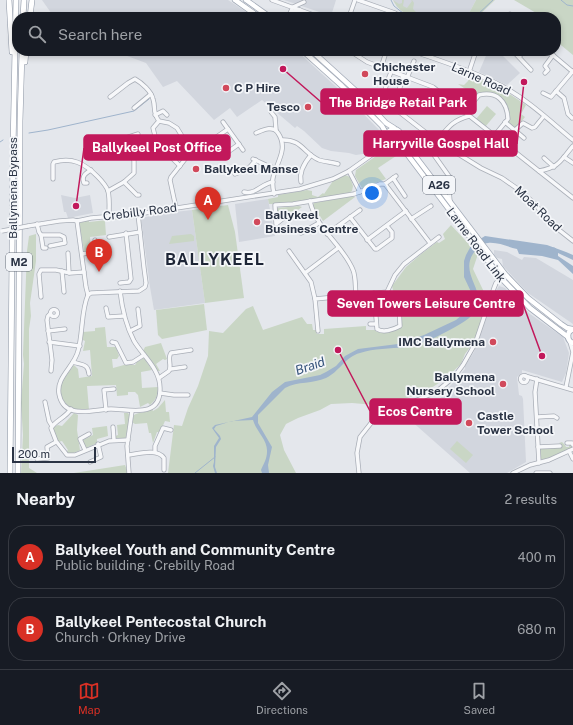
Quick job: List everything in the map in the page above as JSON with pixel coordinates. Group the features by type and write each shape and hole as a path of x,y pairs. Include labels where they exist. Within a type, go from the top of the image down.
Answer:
{"highway":[{"name":"M2","path":"9,0 12,49"},
{"name":"Ballymena Bypass","path":"16,0 16,12"},
{"path":"23,12 24,0"},
{"path":"31,12 32,0"},
{"name":"M2","path":"12,56 13,149"},
{"name":"Ballymena Bypass","path":"10,473 15,56"},
{"name":"Ballymena Bypass","path":"18,473 20,121 22,56"},
{"name":"M2","path":"20,121 22,81 25,56"}],"main road":[{"path":"235,0 252,12"},
{"path":"246,0 263,12"},
{"name":"A26","path":"308,56 342,86 382,126 390,141 394,143"},
{"name":"A26","path":"318,56 356,91 386,123 398,129 402,135"},
{"path":"387,136 390,130 394,128"},
{"path":"394,143 401,139 402,135"},
{"name":"Larne Road Link","path":"402,135 403,140 450,201 474,238 481,252 501,278 530,308 570,341"},
{"name":"Larne Road Link","path":"394,143 401,146 474,238 486,249 505,274 528,298 561,324 567,328 573,329"},
{"name":"A26","path":"570,341 569,332 573,329"}],"street":[{"path":"272,0 306,12"},
{"path":"352,12 355,0"},
{"path":"358,0 393,12"},
{"path":"290,12 293,7 304,1"},
{"path":"301,10 304,1"},
{"path":"293,12 301,10"},
{"path":"357,56 381,68 433,87 573,198"},
{"path":"381,68 385,56"},
{"name":"Larne Road","path":"426,56 503,86 524,100 573,140"},
{"path":"468,72 474,56"},
{"path":"519,56 531,70"},
{"path":"545,73 548,70 545,66 552,56"},
{"path":"543,93 551,97 573,71 554,56"},
{"path":"414,61 399,91 415,99"},
{"name":"Moat Road","path":"391,72 384,93 387,102 404,117 439,142 481,168 502,178 522,192 535,204 549,222 573,241"},
{"path":"110,97 135,79 140,82 151,94 154,102 155,115 159,121 169,123 177,128 185,141 188,153"},
{"path":"556,91 564,98 568,114 572,118"},
{"path":"134,108 151,94"},
{"path":"465,112 478,95 494,95 505,104 508,119 494,136"},
{"path":"155,115 163,111 167,114"},
{"path":"271,112 275,117 276,130 282,140 282,152 273,182 274,194"},
{"path":"450,201 449,194 451,178 434,156 434,152 439,142 454,122 458,119 469,116"},
{"path":"515,130 523,123 532,128 535,127 544,116"},
{"path":"151,142 158,140 153,128 159,121"},
{"path":"223,122 244,150"},
{"path":"505,122 524,138"},
{"path":"176,208 170,180 171,177 188,153 195,151 228,129"},
{"path":"256,133 267,129 276,130"},
{"path":"130,149 115,156 106,147 106,144 138,134"},
{"name":"Crebilly Road","path":"380,149 387,136"},
{"path":"108,191 124,182 134,172 134,164 127,138"},
{"path":"214,139 225,154"},
{"path":"282,140 289,140 298,144 311,155 320,160 338,164"},
{"name":"Crebilly Road","path":"1,231 59,221 77,221 138,214 274,194 312,186 333,179 349,171 380,149 394,143"},
{"path":"221,156 239,144"},
{"path":"539,171 554,167 573,146"},
{"path":"301,182 300,177 303,168 311,155"},
{"path":"564,157 573,163"},
{"path":"171,158 180,166"},
{"path":"544,158 554,167"},
{"path":"235,174 246,170 255,160 277,169"},
{"path":"54,179 53,164 56,161 75,161 82,163 100,179 108,191 109,217"},
{"path":"87,183 84,183 83,178 85,174 91,170"},
{"path":"349,171 360,192"},
{"path":"285,217 276,224 275,205 288,205 360,192 380,184 385,184 394,177 405,196"},
{"path":"124,182 134,193 140,195"},
{"path":"244,192 248,193 255,191 267,183 273,182"},
{"path":"385,184 430,244"},
{"path":"438,185 445,187 450,185"},
{"path":"310,201 312,212 353,271 356,295"},
{"path":"411,219 431,206"},
{"path":"328,234 360,210"},
{"path":"367,240 406,212"},
{"path":"88,295 92,293 140,290 146,286 138,214"},
{"path":"350,218 372,248 376,249 391,239 392,234 386,226"},
{"path":"77,221 88,295 80,346 77,355 61,380 59,388 60,397 64,404 81,413 106,410 140,411 149,408 157,401 160,393 159,378 135,342 124,316 120,292"},
{"path":"301,233 319,223"},
{"path":"37,224 41,235 43,248 65,243 64,237 60,235 41,235"},
{"path":"109,237 140,232"},
{"path":"120,282 129,282 131,279 126,234"},
{"path":"315,299 388,291 395,274 402,266 439,238"},
{"path":"82,254 96,251 94,240"},
{"path":"305,273 338,248"},
{"path":"289,251 312,283 318,331"},
{"path":"68,253 69,273"},
{"path":"41,298 39,275 41,271 56,270 69,273 84,272"},
{"path":"62,271 64,292"},
{"path":"359,473 357,453 360,437 375,418 436,392 454,377 475,344 496,283 505,274"},
{"path":"496,283 506,284"},
{"path":"374,293 376,324 377,330 380,331 400,326 399,307 396,298"},
{"path":"106,308 108,317 124,316"},
{"path":"130,330 140,325 138,309"},
{"path":"363,310 375,309"},
{"path":"50,314 47,318 52,362 51,371"},
{"path":"370,324 376,324"},
{"path":"48,331 65,329"},
{"path":"566,387 573,351 570,341"},
{"path":"49,342 80,346"},
{"path":"112,342 116,343 126,363 134,362 144,355"},
{"path":"159,378 168,373 170,368 169,356 171,353 190,350"},
{"path":"73,362 86,366 89,374"},
{"path":"170,368 185,367"},
{"path":"525,375 521,377 521,381 524,383 526,381 536,379"},
{"path":"525,375 573,390"},
{"path":"525,375 527,378 526,381"},
{"path":"536,379 535,392 539,463"},
{"path":"106,410 104,390 114,389"},
{"path":"160,393 188,395"},
{"path":"45,402 49,421 52,426 51,429 56,442 69,456 75,455 98,444 114,440 128,440"},
{"path":"52,426 64,417 71,409"},
{"path":"129,473 128,440 132,411"},
{"path":"536,417 554,416 557,418"},
{"path":"112,427 114,440"},
{"path":"155,452 155,446 163,428 171,430"},
{"path":"85,450 80,441 81,438 90,434"},
{"path":"37,459 48,458 47,446 56,442"},
{"path":"567,443 572,443 573,445"},
{"path":"90,462 101,457 98,444"},
{"path":"538,447 559,445"},
{"path":"513,473 571,450 573,459"},
{"path":"128,455 155,452 163,456 164,470"},
{"path":"546,468 546,473"},
{"path":"536,473 550,472"}],"shaded area":[{"path":"42,0 228,0 246,12 50,12"},
{"path":"284,0 336,0 332,12 319,12"},
{"path":"393,0 476,0 470,12 405,12 397,7"},
{"path":"127,56 302,56 345,95 382,133 383,135 381,142 369,153 356,155 322,148 304,131 297,126 295,128 262,100 237,117 230,108 214,120 177,81 163,87 146,63"},
{"path":"486,56 503,56 520,73 507,85 479,72"},
{"path":"61,195 75,198 90,195 93,213 68,218 66,212 64,212"},
{"path":"268,199 275,236 239,242 235,204"},
{"path":"192,210 205,303 154,310 141,218"},
{"path":"494,250 507,252 522,260 524,257 536,258 573,280 573,324 528,293 503,266 502,259 497,258 494,255"},
{"path":"499,286 505,288 530,314 563,337 569,353 566,373 562,382 522,370 522,373 517,377 519,395 522,396 523,399 526,462 507,473 470,473 409,419 427,411 436,404 465,369 465,366 474,352 495,292"}],"green space":[{"path":"393,0 399,4 402,3 402,0 404,0 403,6 407,8 412,0 414,3 413,9 416,12 403,12 397,7"},
{"path":"476,0 495,0 482,12 470,12"},
{"path":"514,0 573,0 573,55 561,45 561,12 534,12"},
{"path":"471,75 505,91 526,105 521,114 525,117 516,128 508,123 505,104 494,95 474,96 458,84 464,85"},
{"path":"487,106 496,114 485,127 476,119"},
{"path":"389,147 394,148 399,154 378,168 386,179 362,188 355,176 356,170"},
{"path":"345,175 350,177 353,186 352,191 347,194 285,204 269,204 268,199 278,197 278,195 307,190 312,191 312,195 318,197 323,193 324,194 333,181"},
{"path":"352,196 355,197 323,221 320,216 316,216 313,205 314,203"},
{"path":"228,205 235,232 244,298 205,303 192,210"},
{"path":"302,207 287,218 284,215 277,219 277,208"},
{"path":"136,218 105,221 106,235 90,237 91,250 84,251 79,223 89,220 89,222"},
{"path":"451,225 478,254 473,269 484,292 485,299 482,324 471,346 465,354 461,364 445,379 425,392 389,404 331,404 286,424 280,435 284,450 296,473 168,473 174,425 182,426 198,386 208,356 209,331 223,333 246,309 253,306 263,330 302,317 307,324 312,324 313,330 316,330 317,334 324,334 324,329 366,326 366,330 388,332 400,328 402,325 400,297 394,294 392,286 406,267 437,242 439,243 445,239 443,234"},
{"path":"36,234 36,261 30,303 31,316 29,329 29,468 37,473 21,473 23,435 21,403 24,364 23,355 27,251 29,236"},
{"path":"191,234 194,236 194,241 169,244 172,236"},
{"path":"204,304 207,330 162,339 158,335 156,310"},
{"path":"105,327 107,347 116,347 119,356 117,359 112,359 113,368 124,365 135,365 144,358 152,370 141,372 142,388 158,387 156,397 150,405 148,403 140,407 138,395 135,392 128,392 128,395 117,396 116,385 87,386 89,410 86,412 71,408 62,399 60,388 61,383 74,365 78,369 79,378 92,376 90,350 83,351 85,341 83,340 83,332 95,331 95,328"},
{"path":"161,343 167,359 163,359 156,364 160,371 158,371 143,351 145,347"},
{"path":"165,400 166,412 169,412 170,422 165,421 160,432 157,432 153,443 147,423 135,424 132,422 134,415 152,409 153,411"},
{"path":"74,413 78,415 77,430 80,450 69,454 66,452 68,450 62,441 58,442 53,430 54,427 58,425 62,426"},
{"path":"124,413 128,413 130,416 126,437 116,438 115,436 118,435 117,425 125,424"},
{"path":"107,426 108,436 97,439 97,443 86,448 82,442 93,435 92,428"},
{"path":"457,441 473,455 466,463 450,449"},
{"path":"562,442 566,447 569,447 569,444 571,444 572,447 553,458 545,460 541,459 540,448 562,447 559,443"},
{"path":"125,465 128,473 74,473"}],"water":[{"path":"485,236 547,245 573,255 573,260 558,253 558,256 573,266 573,274 558,260 542,256 519,254 517,249 495,243 486,243 478,248 470,260 470,270 478,295 478,304 475,312 465,321 420,344 365,351 355,355 326,378 295,384 285,388 258,415 258,423 272,447 268,465 269,473 262,473 261,470 265,462 267,448 266,443 253,420 234,421 252,417 272,392 285,382 320,375 336,366 345,356 358,349 398,344 424,335 456,320 469,309 472,301 472,294 464,277 464,261 466,255 472,244"},
{"path":"229,422 216,426 214,429 221,439 216,447 215,467 217,473 215,473 213,466 214,446 219,438 212,428 215,425"}],"waterway":[{"path":"391,0 394,6 402,12"},
{"path":"480,12 493,0"},
{"path":"561,0 567,5 573,6"},
{"path":"29,133 134,111 149,99"},
{"path":"538,249 554,250 554,252"},
{"path":"195,473 215,457"}],"place":[{"name":"The Bridge Retail Park","path":"283,69"},
{"name":"Chichester House","path":"365,74"},
{"name":"Harryville Gospel Hall","path":"524,82"},
{"name":"C P Hire","path":"226,88"},
{"name":"Tesco","path":"308,107"},
{"name":"Ballykeel Manse","path":"196,169"},
{"name":"Ballykeel Post Office","path":"76,206"},
{"name":"Ballykeel Youth and Community Centre","path":"208,220"},
{"name":"Ballykeel Business Centre","path":"257,222"},
{"name":"Ballykeel Pentecostal Church","path":"99,272"},
{"name":"IMC Ballymena","path":"493,342"},
{"name":"Ecos Centre","path":"338,350"},
{"name":"Seven Towers Leisure Centre","path":"542,356"},
{"name":"Ballymena Nursery School","path":"503,384"},
{"name":"Castle Tower School","path":"469,423"}],"district":[{"name":"BALLYKEEL","path":"215,259"}],"water label":[{"name":"Braid","path":"310,366"}]}
